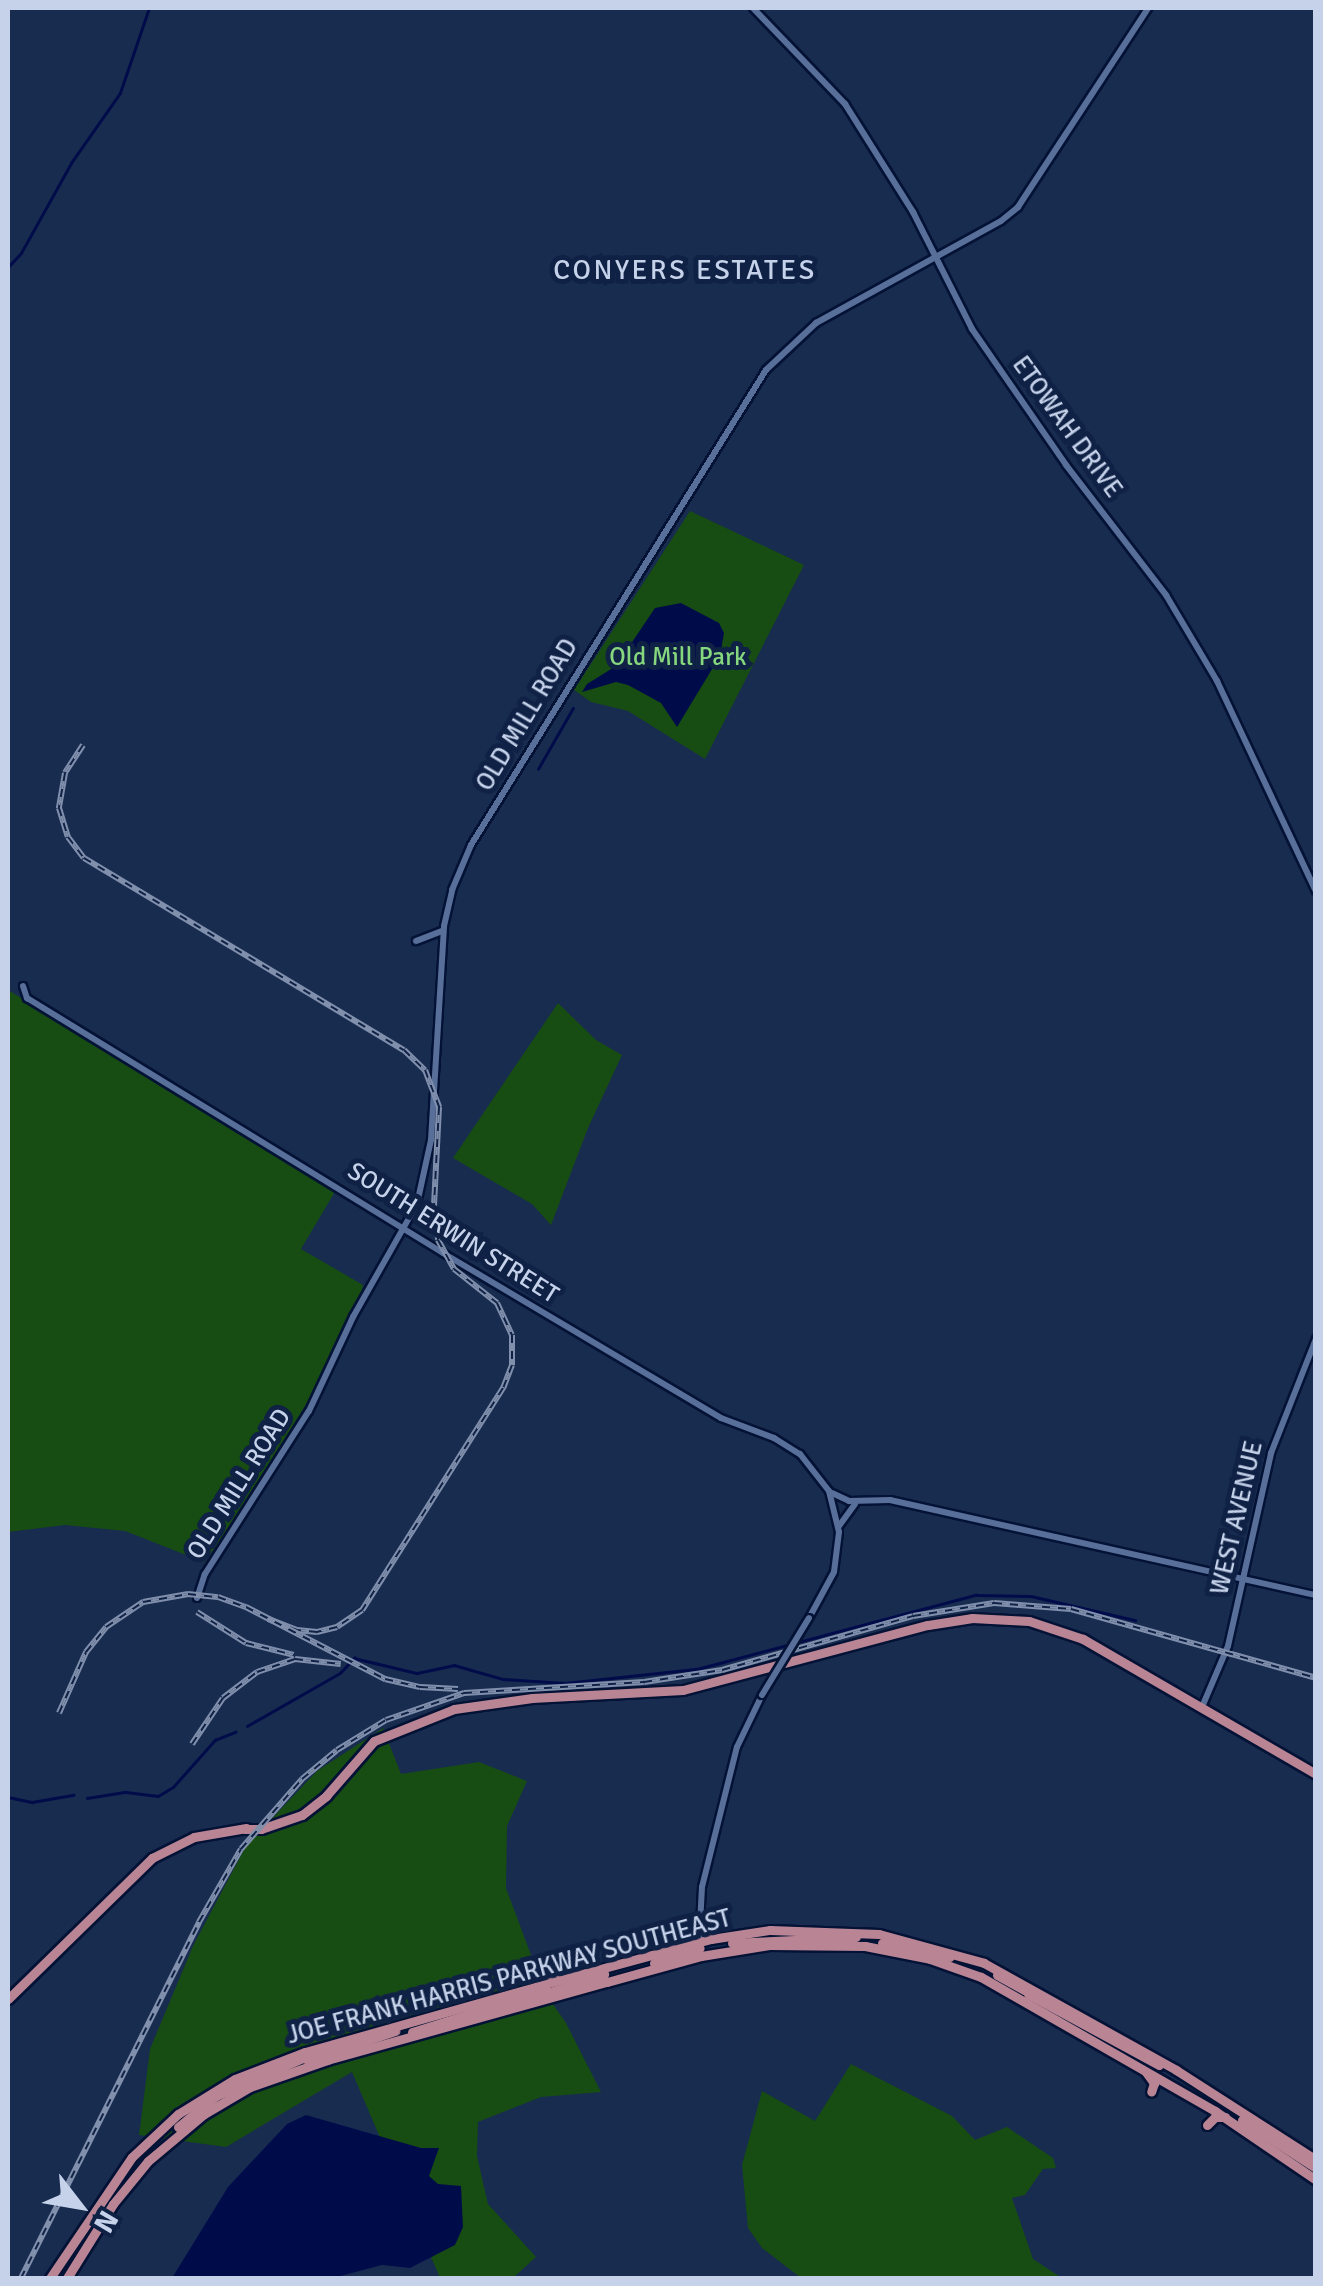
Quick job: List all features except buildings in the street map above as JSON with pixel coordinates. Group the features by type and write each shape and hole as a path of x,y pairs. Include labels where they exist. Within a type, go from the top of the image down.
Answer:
{"main road":[{"path":"8,1999 152,1858 194,1837 267,1827 302,1815 374,1741 400,1727 454,1710 532,1698 699,1687 928,1625 972,1618 1029,1621 1072,1634 1316,1774"},
{"path":"672,1950 688,1938 697,1919 709,1931 727,1936"},
{"name":"JOE FRANK HARRIS PARKWAY SOUTHEAST","path":"67,2278 114,2204 160,2148 231,2097 307,2058 396,2041 620,1978 727,1936 810,1929 888,1936 937,1947 999,1970 1176,2070 1316,2160"},
{"path":"700,1949 766,1939 888,1936"},
{"name":"JOE FRANK HARRIS PARKWAY SOUTHEAST","path":"50,2278 114,2180 164,2126 234,2080 410,2022 672,1950 768,1944 854,1945 930,1959 981,1978 1141,2067 1226,2117 1316,2180"},
{"path":"854,1945 920,1949 978,1968 1121,2048 1176,2070"},
{"path":"396,2041 430,2023 548,1991 639,1958"},
{"path":"542,1973 561,1980"},
{"path":"1154,2057 1167,2052"},
{"path":"1141,2067 1154,2080 1151,2092"},
{"path":"1228,2088 1230,2103"},
{"path":"1216,2111 1260,2130 1316,2168"},
{"path":"1207,2125 1215,2117 1226,2117"}],"street":[{"name":"ETOWAH DRIVE","path":"753,8 845,104 904,198 972,329 1056,450 1155,578 1199,648 1316,891"},
{"path":"763,8 766,19"},
{"name":"OLD MILL ROAD","path":"197,1598 205,1574 314,1402 353,1317 406,1229 421,1193 430,1152 443,930 452,890 471,845 757,381 784,350 816,324 1001,221 1032,192 1148,8"},
{"path":"416,942 443,930"},
{"name":"SOUTH ERWIN STREET","path":"23,986 27,998 723,1420 783,1443 809,1462 828,1488 839,1527"},
{"name":"WEST AVENUE","path":"1202,1707 1225,1658 1271,1453 1316,1339"},
{"path":"828,1488 856,1502"},
{"path":"835,1508 890,1500 1316,1595"},
{"path":"700,1949 697,1919 737,1746 762,1694 835,1569 839,1527 856,1502"}],"green space":[{"name":"Old Mill Park","path":"690,511 804,565 705,759 628,711 591,702 574,690"},
{"path":"8,990 336,1190 301,1249 363,1285 361,1296 315,1390 239,1516 204,1562 125,1531 65,1525 8,1532"},
{"path":"558,1003 596,1040 622,1055 588,1128 551,1225 532,1204 453,1158"},
{"path":"383,1728 401,1774 479,1762 527,1781 507,1826 506,1888 534,1963 535,1978 566,2023 601,2092 541,2097 478,2122 477,2156 488,2204 536,2257 513,2278 440,2278 352,2072 226,2147 139,2135 150,2049 193,1946 246,1846 317,1771"},
{"path":"851,2064 952,2116 975,2140 1007,2127 1053,2158 1056,2168 1043,2169 1025,2195 1012,2198 1033,2259 1062,2278 801,2278 762,2248 748,2228 742,2165 762,2091 815,2121"}],"shaded area":[{"path":"681,603 719,623 724,633 720,656 677,727 661,703 628,685 616,682 582,692 587,684 616,666 655,608"},
{"path":"306,2115 421,2148 439,2148 429,2176 438,2184 461,2186 463,2227 455,2245 410,2268 382,2265 333,2278 172,2278 228,2187 287,2124"}],"waterway":[{"path":"8,267 21,253 71,163 120,93 149,8"},
{"path":"538,769 573,708"},
{"path":"247,1726 340,1673 354,1658 417,1673 454,1665 503,1679 565,1683 697,1669 976,1595 1031,1596 1135,1620"},
{"path":"87,1798 126,1792 158,1796 173,1787 215,1740 235,1732"},
{"path":"8,1797 32,1802 73,1795"}],"railway":[{"path":"83,745 65,773 59,808 68,837 84,858 404,1050 425,1070 439,1107 434,1206 438,1240 454,1269 497,1303 512,1335 512,1365 503,1388 362,1610 337,1627 317,1632 297,1630 268,1619"},
{"path":"59,1713 86,1652 106,1627 143,1602 188,1594 218,1597 246,1607 385,1679 420,1687 458,1689"},
{"path":"21,2278 199,1922 241,1849 302,1779 337,1750 386,1720 464,1693 644,1682 722,1670 913,1616 994,1603 1071,1609 1316,1678"},
{"path":"197,1612 246,1643 294,1655"},
{"path":"192,1744 223,1698 257,1672 295,1659 341,1664"}],"district":[{"name":"CONYERS ESTATES","path":"685,270"}]}
